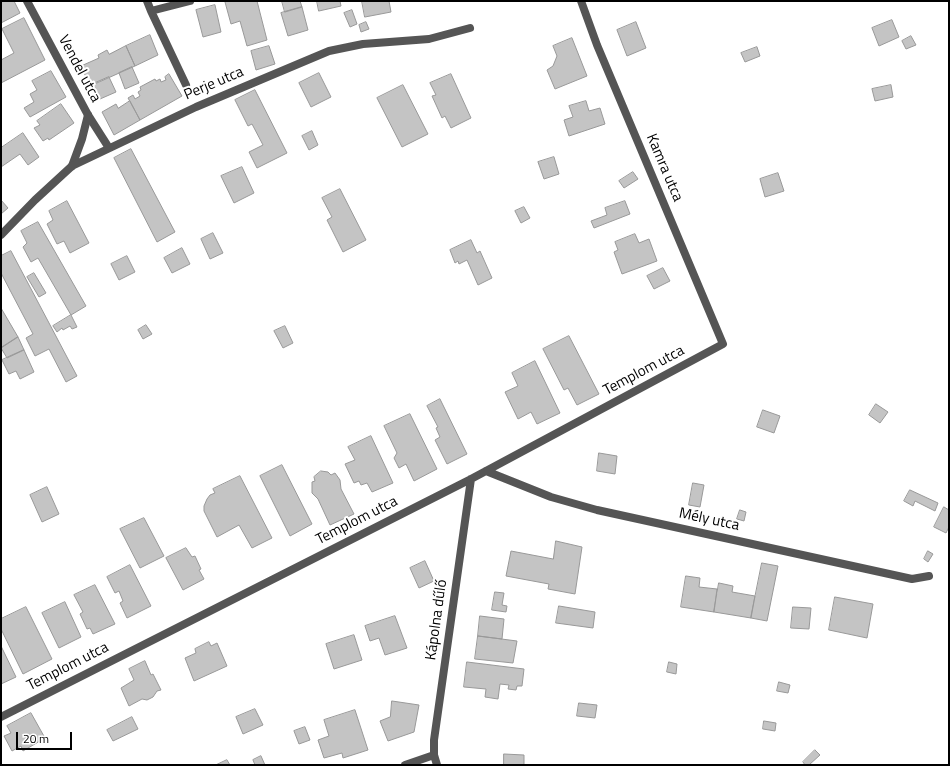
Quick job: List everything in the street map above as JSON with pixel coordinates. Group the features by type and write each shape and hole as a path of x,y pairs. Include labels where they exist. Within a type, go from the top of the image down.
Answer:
{"street":[{"name":"Vendel utca","path":"27,1 88,115 109,148"},
{"path":"147,1 150,11 186,85"},
{"path":"150,11 190,1"},
{"name":"Kamra utca","path":"581,1 597,45 723,344"},
{"name":"Perje utca","path":"1,235 35,200 72,166 196,106 329,51 363,44 429,39 470,28"},
{"path":"72,166 82,139 88,115"},
{"name":"Templom utca","path":"1,717 471,479 723,344"},
{"name":"Mély utca","path":"486,471 551,497 597,510 912,579 930,576"},
{"name":"Kápolna dűlő","path":"437,765 434,755 434,740 471,479"},
{"path":"405,765 434,755"}],"building":[{"path":"1,1 14,1 20,13 1,23"},
{"path":"257,1 267,40 247,46 240,21 231,24 225,2"},
{"path":"282,1 300,1 302,7 285,12"},
{"path":"317,1 340,1 341,6 319,11"},
{"path":"362,1 389,1 391,12 365,17"},
{"path":"215,5 221,32 203,37 196,10"},
{"path":"302,7 308,30 288,36 281,13"},
{"path":"352,10 357,24 350,27 344,13"},
{"path":"24,18 45,60 1,83 1,60 14,53 2,29"},
{"path":"892,20 899,37 879,46 872,28"},
{"path":"366,22 369,29 361,32 359,25"},
{"path":"636,22 646,48 627,56 617,30"},
{"path":"150,35 158,55 135,66 126,46"},
{"path":"911,36 916,45 906,49 902,41"},
{"path":"572,38 587,76 555,89 547,70 553,66 557,56 553,46"},
{"path":"126,46 135,66 90,86 81,66 99,58 98,55 107,50 109,54"},
{"path":"269,46 275,64 256,70 251,51"},
{"path":"757,47 760,56 745,62 741,53"},
{"path":"132,67 139,83 125,89 119,73"},
{"path":"51,71 66,97 30,117 24,108 34,102 30,94 37,90 32,81"},
{"path":"319,73 331,97 311,107 299,83"},
{"path":"169,74 182,96 140,120 128,98 133,95 135,99 140,96 138,92 141,90 140,87 155,79 156,81 160,79 161,82 166,80 165,77"},
{"path":"451,74 471,118 451,128 445,116 442,118 432,96 436,95 430,83"},
{"path":"109,77 116,92 100,99 93,84"},
{"path":"403,85 428,134 402,147 377,98"},
{"path":"891,85 893,97 875,101 872,89"},
{"path":"255,90 287,153 257,168 249,152 263,145 252,124 248,126 235,100"},
{"path":"130,101 140,120 114,135 102,112 116,104 118,108"},
{"path":"586,101 589,111 600,108 605,124 569,136 564,120 573,117 569,106"},
{"path":"61,104 74,123 49,140 48,138 43,141 34,128 40,125 37,121"},
{"path":"312,131 318,145 309,150 302,136"},
{"path":"23,133 39,157 28,165 20,154 1,167 1,148"},
{"path":"131,149 175,232 157,242 114,158"},
{"path":"554,157 559,174 544,179 538,162"},
{"path":"242,167 254,193 234,203 221,176"},
{"path":"633,172 638,179 624,188 619,181"},
{"path":"778,173 784,191 765,197 760,179"},
{"path":"340,189 366,240 343,252 327,220 332,217 322,198"},
{"path":"1,200 8,208 1,214"},
{"path":"67,201 89,243 70,253 64,241 57,244 47,224 53,220 49,211"},
{"path":"625,201 630,214 594,228 591,221 607,215 605,208"},
{"path":"524,207 530,218 521,223 515,211"},
{"path":"38,222 86,306 71,315 38,258 31,262 23,247 27,243 21,231"},
{"path":"213,233 223,253 210,259 201,239"},
{"path":"635,234 639,243 649,239 657,261 622,274 614,252 618,250 615,242"},
{"path":"471,240 477,253 480,251 492,278 478,285 467,260 459,264 458,261 455,263 450,250"},
{"path":"182,248 190,264 172,273 164,258"},
{"path":"11,251 77,376 66,382 49,349 35,356 26,338 33,334 1,273 1,256"},
{"path":"127,256 135,272 119,280 111,264"},
{"path":"663,268 670,281 654,289 647,276"},
{"path":"34,273 46,293 39,297 27,277"},
{"path":"1,308 18,337 1,348"},
{"path":"71,315 77,327 72,329 70,326 63,330 62,328 57,332 53,326"},
{"path":"146,325 152,334 143,339 138,330"},
{"path":"285,326 293,343 283,348 274,331"},
{"path":"569,336 599,394 577,405 568,388 564,390 543,349"},
{"path":"18,337 24,350 7,358 1,348"},
{"path":"24,350 34,372 20,379 16,371 9,374 2,360"},
{"path":"535,361 560,413 537,424 531,412 518,419 505,392 518,386 512,373"},
{"path":"440,399 467,454 447,464 435,440 440,437 436,428 438,427 427,406"},
{"path":"876,404 888,412 880,423 869,415"},
{"path":"763,410 780,416 774,433 757,427"},
{"path":"410,414 437,469 414,481 406,464 399,468 394,458 397,453 384,426"},
{"path":"371,436 393,483 372,492 367,483 361,485 359,481 354,483 345,464 355,460 348,447"},
{"path":"599,453 617,456 615,474 597,471"},
{"path":"282,465 312,524 290,536 260,476"},
{"path":"321,471 328,472 331,475 335,473 340,480 341,489 354,514 330,525 318,499 312,493 312,482 315,481 314,477"},
{"path":"240,476 272,538 252,548 239,525 217,537 204,511 204,506 207,499 210,495 215,493 213,489"},
{"path":"693,483 704,485 700,507 689,505"},
{"path":"47,487 59,514 42,522 30,495"},
{"path":"910,490 938,503 935,511 915,501 913,506 904,501"},
{"path":"944,507 949,510 949,527 946,533 934,527"},
{"path":"740,510 746,512 744,521 737,519"},
{"path":"144,518 164,556 140,568 120,529"},
{"path":"556,541 582,547 575,594 548,589 549,584 506,576 511,551 553,559"},
{"path":"186,548 192,557 195,556 201,569 199,570 204,579 183,590 166,558"},
{"path":"928,551 933,554 928,562 924,559"},
{"path":"425,561 434,581 419,588 410,568"},
{"path":"762,563 778,566 767,621 751,618"},
{"path":"130,565 151,606 127,618 120,603 123,601 119,591 115,593 107,577"},
{"path":"686,576 700,578 699,587 717,589 714,612 681,607"},
{"path":"719,583 733,586 732,592 755,596 751,618 714,612"},
{"path":"95,585 115,624 93,634 90,628 87,629 80,614 83,612 74,595"},
{"path":"495,592 504,593 502,605 507,606 506,612 492,610"},
{"path":"835,597 873,604 867,638 829,630"},
{"path":"65,602 81,637 59,648 42,613"},
{"path":"559,606 595,612 593,628 556,623"},
{"path":"26,607 52,659 23,674 1,629 1,619"},
{"path":"793,607 811,608 809,629 791,628"},
{"path":"395,616 407,648 385,655 379,638 370,641 365,626"},
{"path":"480,616 504,619 502,639 478,636"},
{"path":"354,635 362,660 334,669 326,644"},
{"path":"478,636 517,641 513,663 475,659"},
{"path":"209,642 211,646 217,643 227,666 194,681 185,658 196,653 195,649"},
{"path":"1,646 16,677 1,684"},
{"path":"145,661 151,675 153,674 161,690 157,691 153,697 147,700 142,699 129,706 121,688 134,680 129,669"},
{"path":"467,662 524,669 522,686 517,686 516,690 508,689 509,685 500,684 498,699 485,697 486,689 464,687"},
{"path":"669,662 677,664 676,674 667,672"},
{"path":"779,682 790,685 788,693 777,691"},
{"path":"392,701 419,705 414,732 388,741 380,721 390,717"},
{"path":"579,703 597,705 595,718 577,716"},
{"path":"255,709 263,725 243,734 236,717"},
{"path":"355,710 368,750 343,758 342,753 324,758 318,740 329,736 324,720"},
{"path":"31,713 45,738 23,751 21,746 12,751 4,736 11,733 7,726"},
{"path":"132,717 138,729 113,741 107,730"},
{"path":"764,721 776,723 775,731 763,729"},
{"path":"305,727 310,740 299,744 294,731"},
{"path":"815,750 820,755 809,765 805,765 803,762"},
{"path":"504,754 524,755 524,765 504,765"},
{"path":"261,756 265,765 255,765 253,760"},
{"path":"227,760 230,765 216,765"}]}
